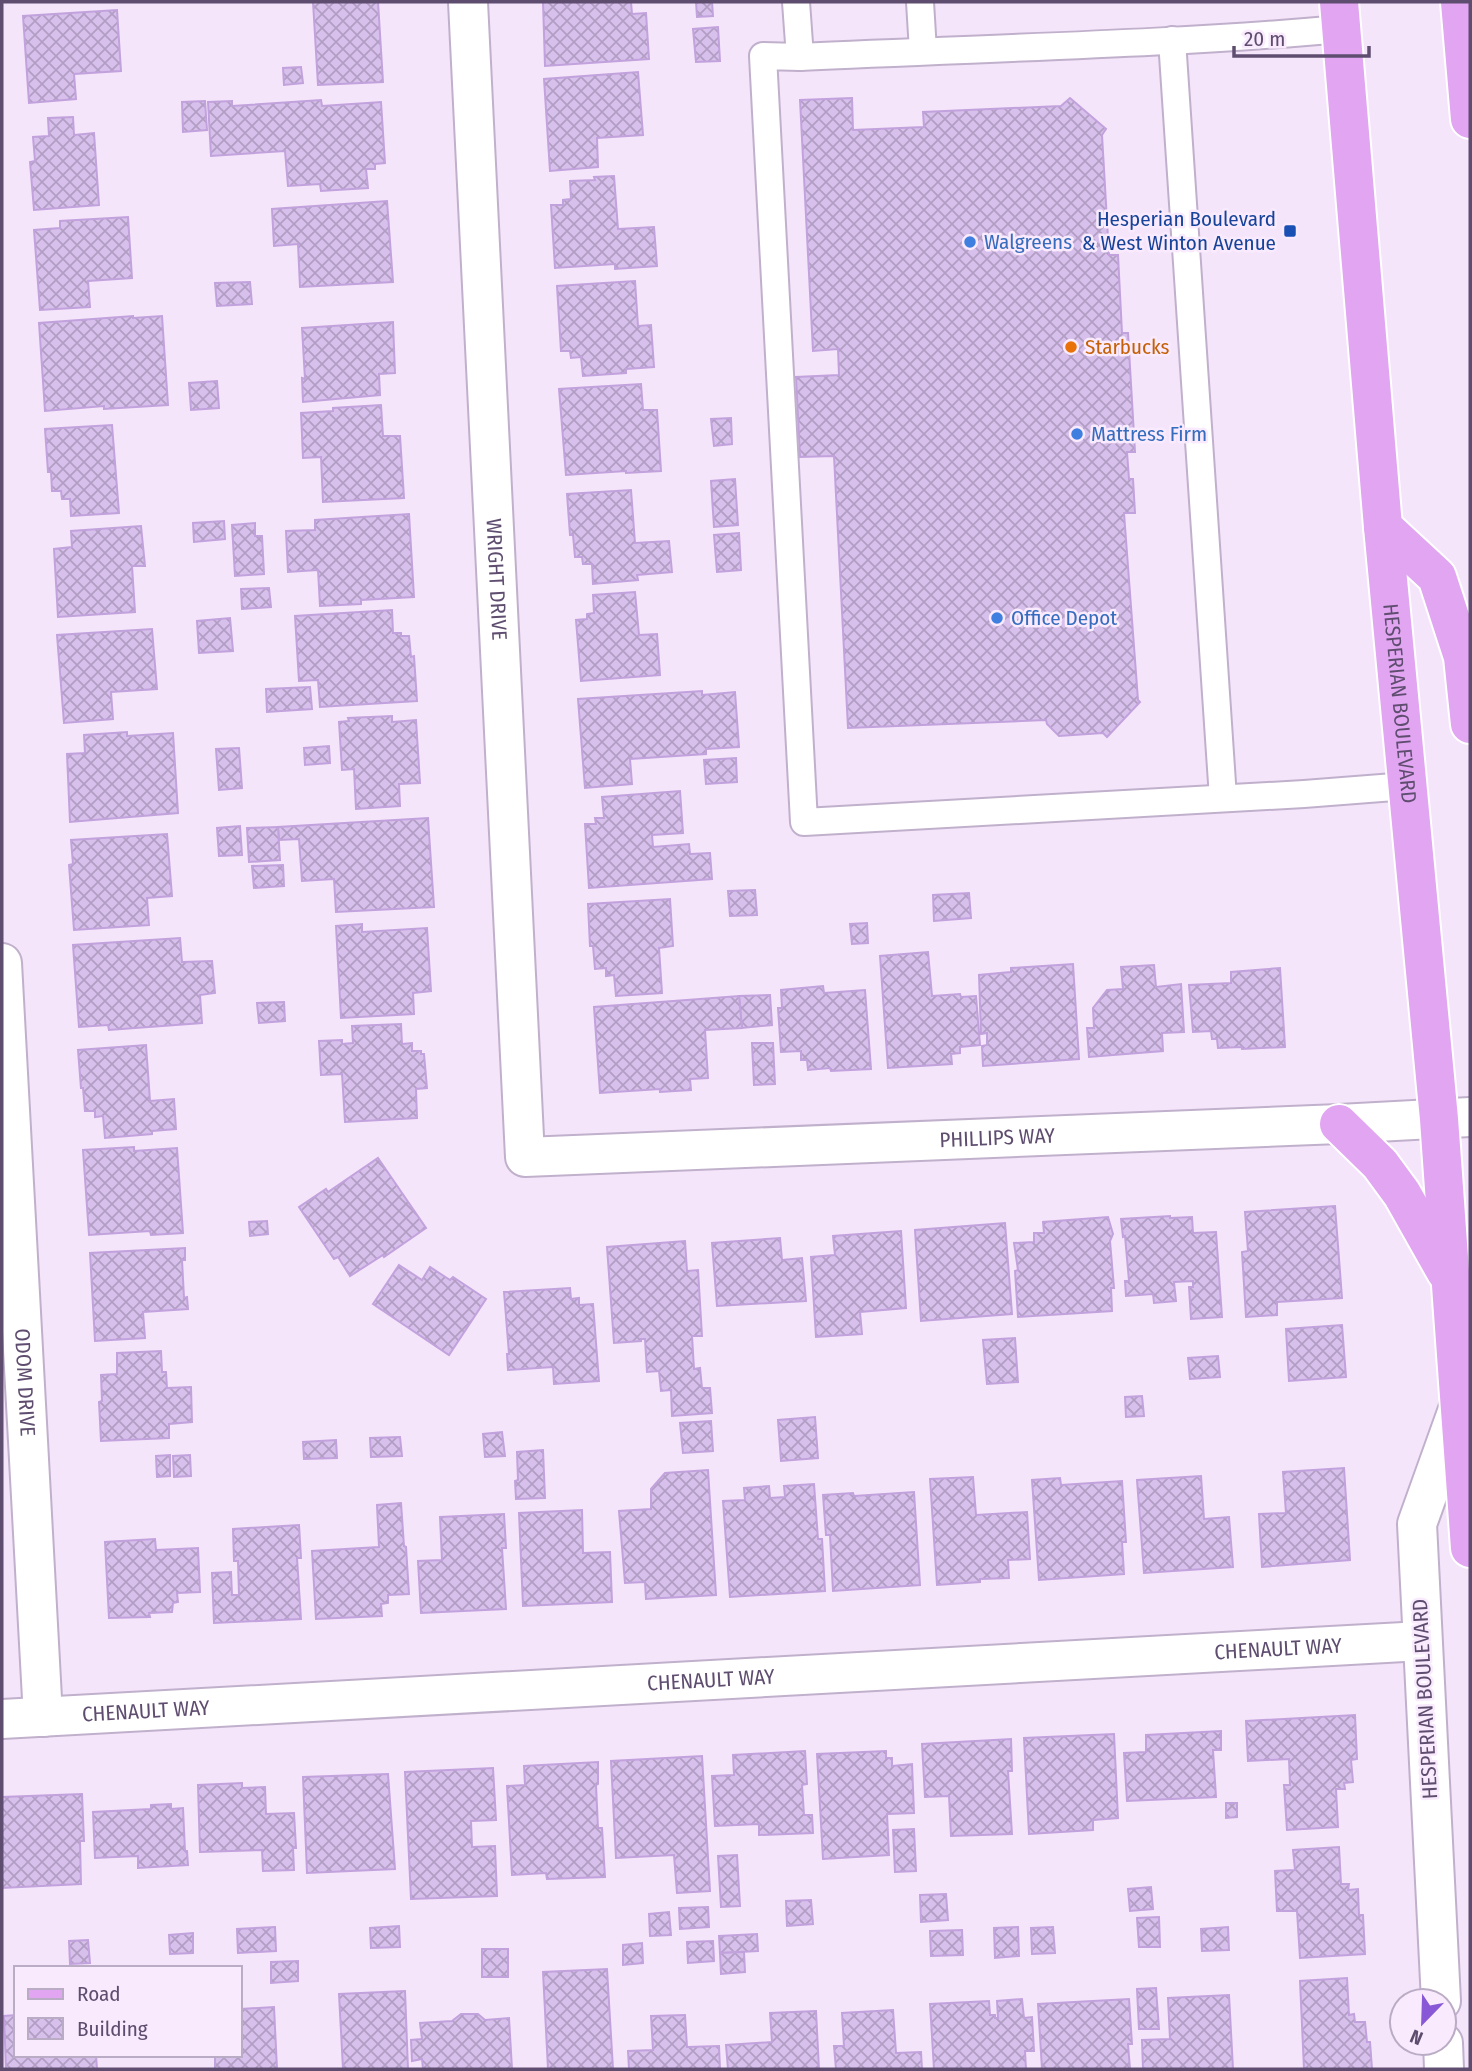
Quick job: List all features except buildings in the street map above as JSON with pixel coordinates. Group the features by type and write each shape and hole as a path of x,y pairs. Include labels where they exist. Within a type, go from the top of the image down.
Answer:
{"main road":[{"path":"1460,2 1470,119"},
{"name":"HESPERIAN BOULEVARD","path":"1340,15 1407,786 1455,1118 1451,1280 1470,1548"},
{"path":"1383,527 1437,577 1463,657 1470,724"},
{"path":"1339,1124 1380,1164 1402,1194 1451,1280"}],"street":[{"name":"WRIGHT DRIVE","path":"468,2 525,1157"},
{"name":"ODOM DRIVE","path":"2,963 43,1717"},
{"name":"PHILLIPS WAY","path":"525,1157 1455,1118"},
{"name":"HESPERIAN BOULEVARD","path":"1440,1987 1417,1524 1460,1404"},
{"name":"CHENAULT WAY","path":"2,1719 1422,1641"}],"lane":[{"path":"796,2 800,57"},
{"path":"920,2 923,51"},
{"path":"1340,15 1251,37 800,57 763,56 804,822 1407,786"},
{"path":"1172,40 1223,798"}],"place":[{"name":"Hesperian Boulevard & West Winton Avenue","path":"1290,231"},
{"name":"Walgreens","path":"970,242"},
{"name":"Starbucks","path":"1071,347"},
{"name":"Mattress Firm","path":"1077,434"},
{"name":"Office Depot","path":"997,618"}]}
